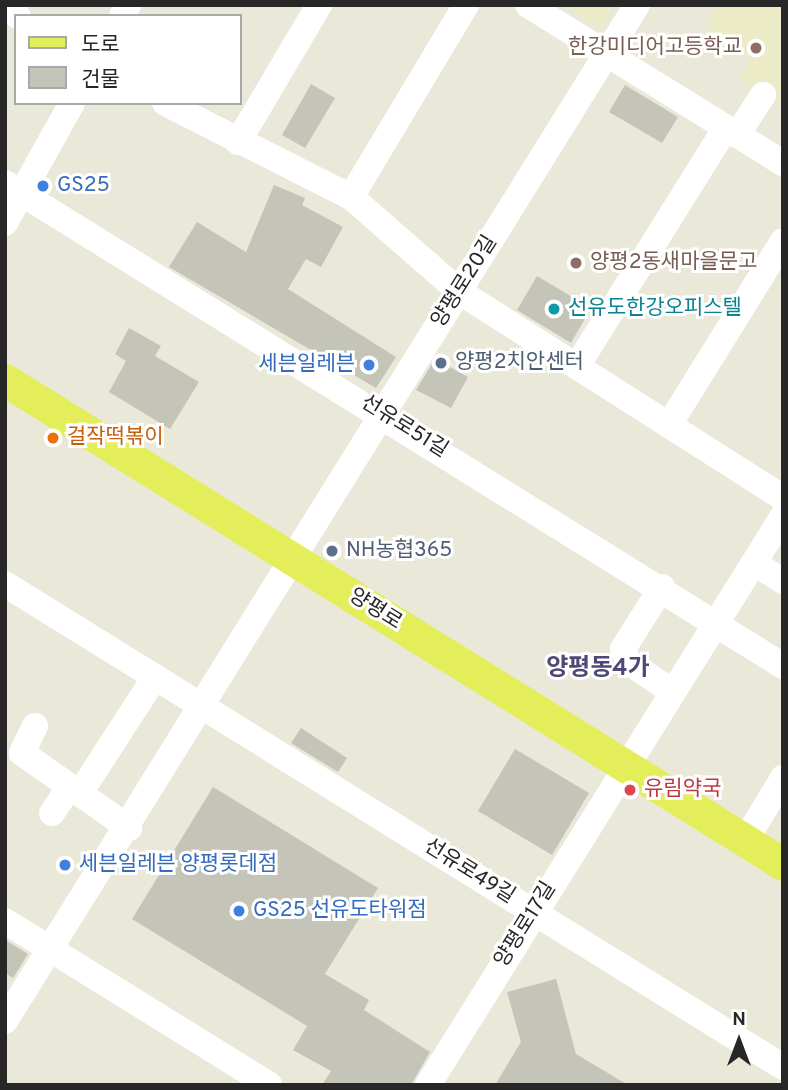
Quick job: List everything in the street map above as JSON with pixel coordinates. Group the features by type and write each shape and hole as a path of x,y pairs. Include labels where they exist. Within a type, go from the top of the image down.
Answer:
{"main road":[{"name":"양평로","path":"5,380 783,864"}],"street":[{"path":"238,142 319,5"},
{"path":"351,197 466,5"},
{"path":"528,5 783,163"},
{"name":"양평로20길","path":"5,1021 47,947 129,828 292,559 460,292 604,51 637,5"},
{"path":"577,366 732,131 764,94"},
{"path":"5,223 14,188 71,105"},
{"path":"169,105 351,197 460,292 783,498"},
{"name":"선유로51길","path":"14,188 719,622 783,666"},
{"path":"669,425 783,241"},
{"name":"양평로17길","path":"428,1085 783,516"},
{"path":"754,563 783,581"},
{"name":"선유로49길","path":"5,584 783,1067"},
{"path":"662,587 623,649 628,662 673,692"},
{"path":"52,813 75,790 155,677"},
{"path":"35,726 22,753 129,828"},
{"path":"745,841 783,779"},
{"path":"5,921 269,1085"}],"shaded area":[{"path":"564,5 615,5 600,29"},
{"name":"한강미디어고등학교","path":"715,5 783,5 783,106 736,78 751,62 706,35"}],"building":[{"path":"311,84 335,98 305,148 282,135"},
{"path":"625,85 678,117 662,143 609,112"},
{"path":"274,185 305,198 302,205 343,227 321,267 306,259 288,289 396,357 376,388 169,267 197,222 246,252"},
{"name":"선유도한강오피스텔","path":"537,276 591,308 571,343 517,310"},
{"path":"129,328 161,346 155,356 199,382 170,429 109,392 126,361 115,354"},
{"path":"435,359 468,377 451,408 416,390"},
{"path":"301,728 347,758 338,772 291,743"},
{"path":"515,749 589,793 552,855 478,811"},
{"path":"213,787 378,888 325,974 369,1000 364,1010 430,1052 411,1085 322,1085 331,1071 293,1050 307,1026 132,919"},
{"path":"5,940 28,954 13,978 5,973"},
{"path":"556,979 576,1054 628,1085 495,1085 521,1042 507,992"}],"place":[{"name":"한강미디어고등학교","path":"756,48"},
{"name":"GS25","path":"43,186"},
{"name":"양평2동새마을문고","path":"576,263"},
{"name":"선유도한강오피스텔","path":"554,309"},
{"name":"양평2치안센터","path":"441,363"},
{"name":"세븐일레븐","path":"369,365"},
{"name":"걸작떡볶이","path":"53,438"},
{"name":"NH농협365","path":"332,551"},
{"name":"유림약국","path":"630,790"},
{"name":"세븐일레븐 양평롯데점","path":"65,865"},
{"name":"GS25 선유도타워점","path":"239,911"}],"district":[{"name":"양평동4가","path":"598,670"}]}
